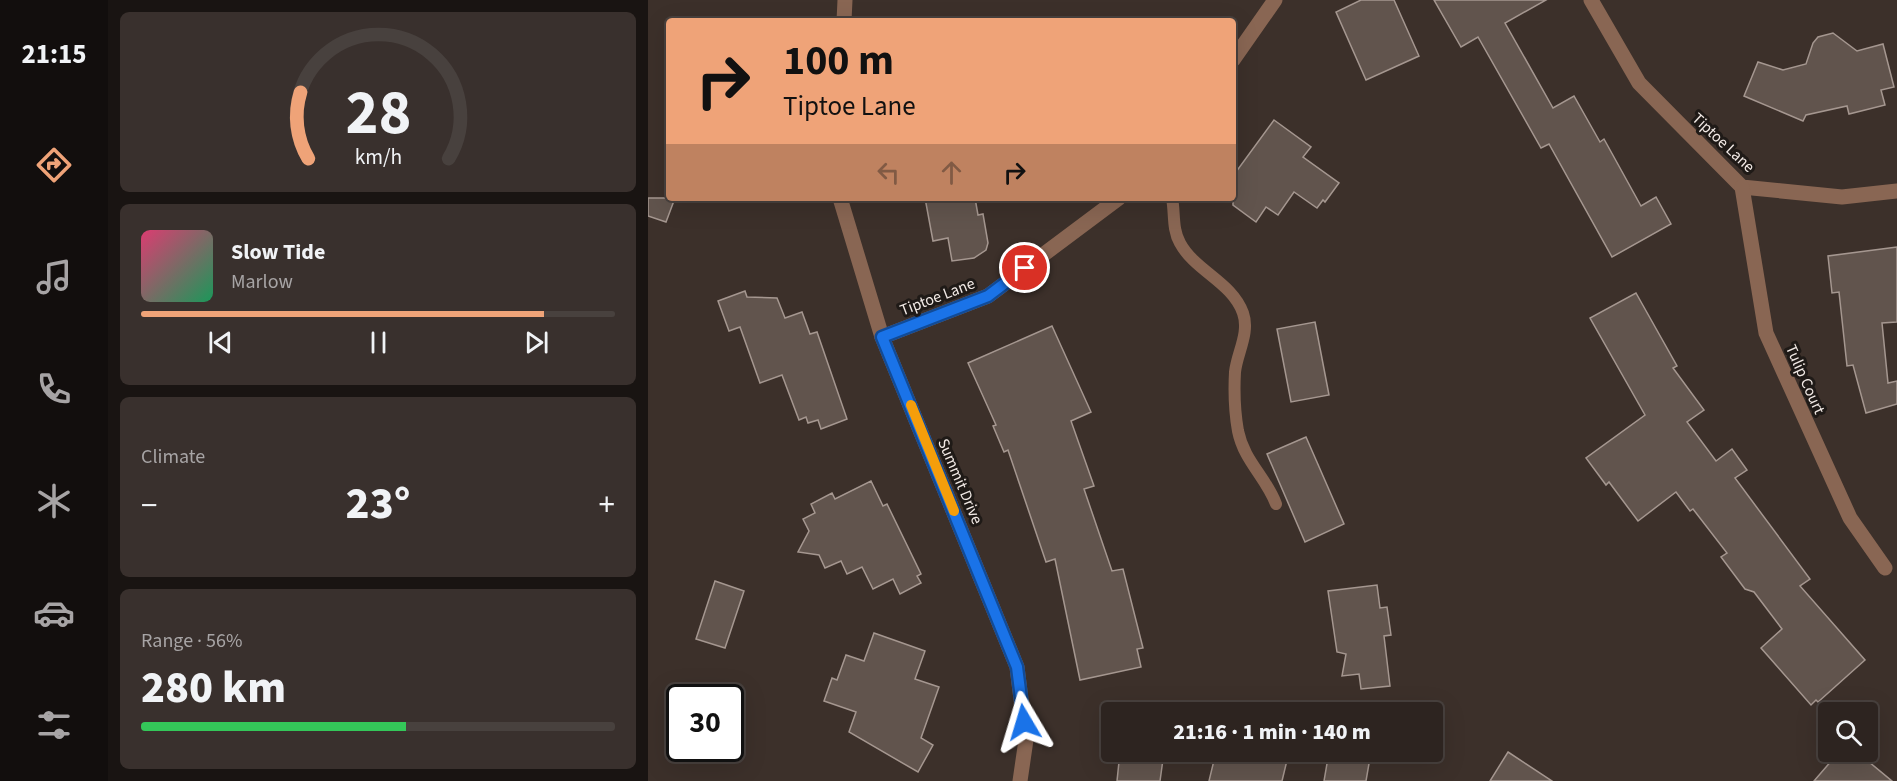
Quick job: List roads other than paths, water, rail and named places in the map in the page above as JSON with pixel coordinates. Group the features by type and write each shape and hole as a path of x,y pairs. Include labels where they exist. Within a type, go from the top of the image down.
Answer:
{"street":[{"path":"844,18 845,0"},
{"path":"1236,56 1275,0"},
{"name":"Tiptoe Lane","path":"1591,0 1638,83 1742,187 1842,197 1897,191"},
{"name":"Tulip Court","path":"1742,187 1766,333 1850,518 1885,568"},
{"name":"Summit Drive","path":"841,201 882,337 1017,667 1026,740 1020,781"},
{"name":"Tiptoe Lane","path":"882,337 988,296 1115,201"}],"lane":[{"path":"1172,201 1174,225 1179,242 1190,258 1238,299 1244,317 1243,341 1235,370 1238,430 1249,463 1271,491 1276,504"}]}
